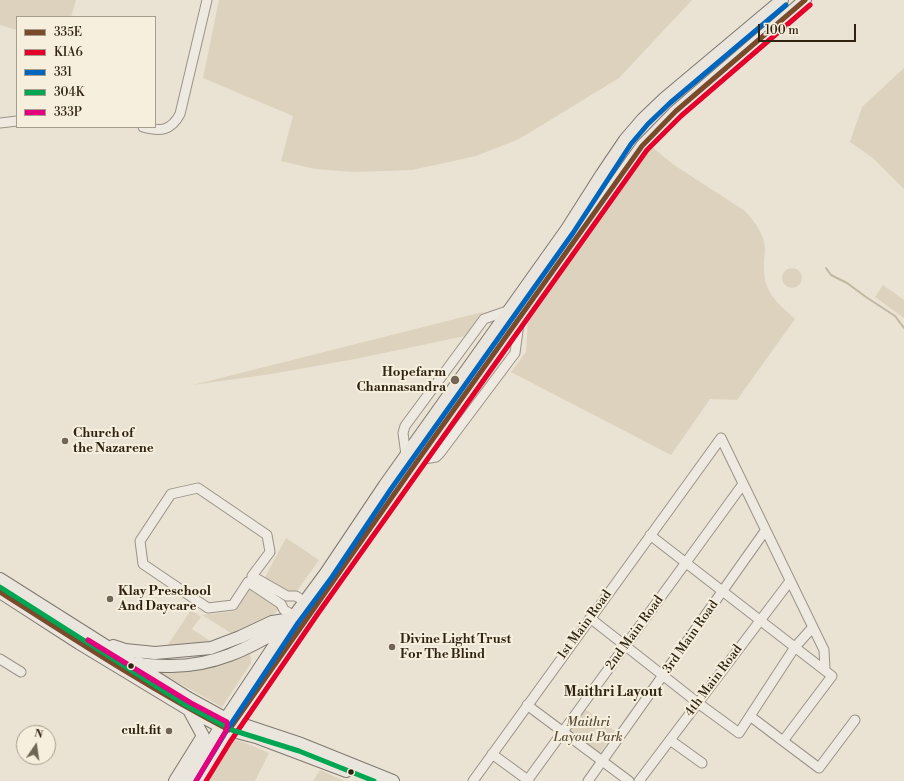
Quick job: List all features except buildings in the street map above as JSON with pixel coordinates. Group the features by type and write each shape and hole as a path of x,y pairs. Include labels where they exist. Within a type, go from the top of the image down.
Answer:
{"main road":[{"path":"188,781 642,146 676,111 804,0"},
{"path":"198,781 227,725 292,619 406,455 567,229 625,140 665,98 779,2 784,18"},
{"path":"644,119 655,131"},
{"path":"0,579 19,597 32,606 188,709 371,781"},
{"path":"0,592 19,597"},
{"path":"32,606 97,641 188,698 227,725 301,744 393,781"},
{"path":"97,641 125,650 155,653 211,648 240,637 272,622 292,619"},
{"path":"128,660 155,666 178,666 208,662 230,655 253,645 292,619"},
{"path":"175,781 204,736 188,709"}],"street":[{"path":"148,128 157,130 164,129 173,123 180,114 207,0"},
{"path":"0,123 16,121"},
{"path":"406,455 403,433 404,426 484,319 510,310"},
{"path":"418,460 436,457 440,453 516,353 520,316"},
{"name":"1st Main Road","path":"472,781 721,438 742,484"},
{"path":"742,484 824,650 825,669"},
{"name":"2nd Main Road","path":"528,781 742,484"},
{"path":"198,488 267,536 270,552 250,579 233,605 208,608 143,564 140,541 171,494 198,488"},
{"name":"3rd Main Road","path":"588,781 765,531"},
{"path":"650,535 760,621 825,669 832,676 783,741"},
{"path":"250,579 284,600"},
{"name":"4th Main Road","path":"638,781 790,581"},
{"path":"284,600 296,596 305,602"},
{"path":"284,600 284,610 292,619"},
{"path":"590,618 663,676 739,733 794,647 813,627"},
{"path":"0,658 21,672"},
{"path":"527,705 629,781"},
{"path":"750,716 819,768 855,720"},
{"path":"670,740 702,763"},
{"path":"492,754 528,781"}],"green space":[{"path":"0,0 76,0 71,16 16,16 16,30 0,25"},
{"path":"219,0 692,0 619,78 519,139 476,156 412,170 355,172 315,169 281,161 293,116 203,78"},
{"path":"904,68 904,189 873,158 850,142 862,107"},
{"path":"652,147 674,165 745,211 758,228 765,244 764,274 769,290 776,301 795,319 737,400 710,399 671,455 511,372 526,352 528,318"},
{"path":"788,268 796,268 802,274 802,282 796,288 788,288 782,282 782,274"},
{"path":"883,285 904,300 904,318 875,297"},
{"path":"483,312 465,336 355,359 271,374 193,385"},
{"path":"286,538 319,560 294,595 263,581"},
{"path":"251,588 281,608 271,616 234,635 202,615 235,611"},
{"path":"191,610 201,617 192,629 210,641 167,646"},
{"path":"250,652 251,663 222,707 157,671"},
{"name":"Maithri Layout Park","path":"585,709 615,731 597,757 566,733"},
{"path":"233,740 241,741 269,753 255,781 207,781 228,745"},
{"path":"320,770 344,781 313,781"}],"waterway":[{"path":"826,268 831,275 847,283 895,316 904,328"}],"transit line":[{"name":"335E","path":"0,592 170,698 229,730 418,460 642,146 676,111 805,0"},
{"name":"331","path":"196,781 227,730 298,623 332,577 391,489 573,233 631,144 648,124 670,103 786,5"},
{"name":"KIA6","path":"206,781 230,742 319,612 647,150 681,116 810,5"},
{"name":"304K","path":"0,587 184,704 223,725"},
{"name":"333P","path":"88,640 191,703 227,722 227,729 196,781"},
{"name":"304K","path":"232,730 299,751 374,781"}],"place":[{"name":"Hopefarm Channasandra","path":"455,380"},
{"name":"Church of the Nazarene","path":"65,441"},
{"name":"Klay Preschool And Daycare","path":"110,599"},
{"name":"Divine Light Trust For The Blind","path":"392,647"},
{"name":"cult.fit","path":"169,731"}],"district":[{"name":"Maithri Layout","path":"613,693"}]}
